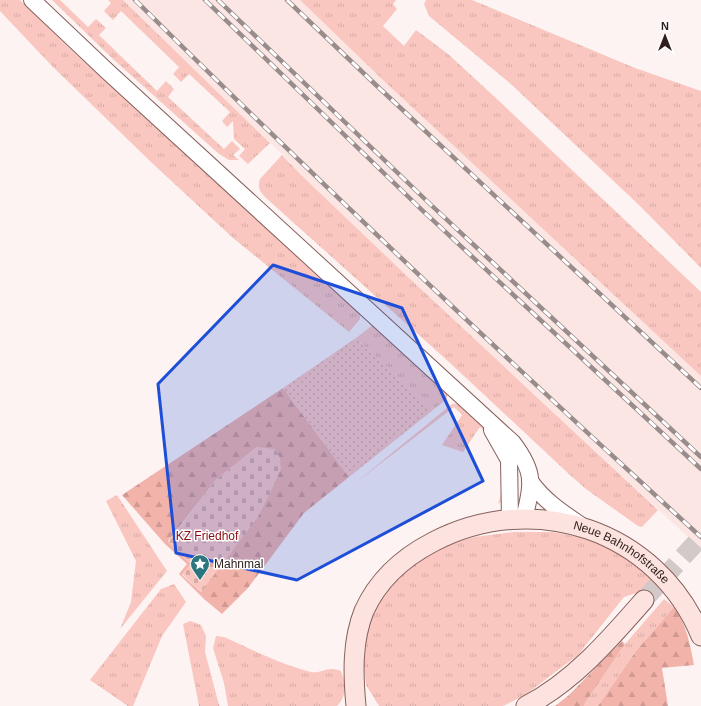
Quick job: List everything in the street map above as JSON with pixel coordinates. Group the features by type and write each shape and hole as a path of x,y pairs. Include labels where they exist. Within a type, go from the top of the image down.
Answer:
{"main road":[{"name":"Neue Bahnhofstraße","path":"356,706 354,663 356,640 365,610 380,585 406,558 442,537 484,522 517,518 540,519 584,527 630,550 657,570 683,601 701,636"},
{"path":"526,706 557,685 585,662 616,632 644,600"}],"street":[{"path":"32,0 487,421 513,442 525,458 529,468 530,481 530,494 517,518"},
{"path":"487,421 509,460 517,518"},
{"path":"530,481 538,493 556,508 584,527"}],"highlighted area":[{"path":"273,265 402,308 483,481 297,580 176,553 158,384"}],"shaded area":[{"path":"123,0 300,0 384,81 701,376 701,549 408,277 290,165 291,163"}],"green space":[{"path":"0,0 20,0 70,49 360,312 360,319 349,332 233,238 152,163 52,66 0,11"},
{"path":"52,0 60,0 88,27 96,19 106,28 99,35 157,91 166,81 174,89 168,97 224,149 232,141 240,149 233,155 239,160 229,160 219,154 114,60"},
{"path":"108,0 123,0 270,143 248,164 239,156 245,149 234,139 233,121 227,127 222,121 230,112 189,74 181,82 173,74 179,67 121,11 113,20 104,11 111,3"},
{"path":"300,0 396,0 393,4 397,9 383,26 404,46 416,30 448,54 701,292 701,376 384,81"},
{"path":"426,0 472,0 635,68 701,91 701,268 641,207 512,85 429,16 424,4"},
{"path":"282,155 408,277 658,510 642,527 638,526 586,489 570,475 449,362 264,196 259,187 260,179"},
{"path":"374,324 447,394 447,399 433,410 356,338"},
{"path":"356,338 433,410 349,477 283,388"},
{"path":"283,388 349,477 304,513 248,588 222,614 204,599 179,574 187,564 165,544 122,495","holes":["257,447 201,592 182,575 191,564 168,541 216,480"]},
{"path":"460,403 489,430 505,461 505,499 498,504 502,484 500,463 493,444 480,427 463,452 442,445 462,415 454,407 354,484 452,404"},
{"name":"KZ Friedhof","path":"257,447 275,449 280,458 281,469 258,517 201,592 182,574 190,564 168,542 216,480"},
{"path":"117,495 167,571 120,629 131,602 136,561 106,501"},
{"path":"514,532 553,532 589,539 634,562 658,586 624,597 578,655 525,695 503,706 379,706 366,685 364,667 364,639 373,609 392,579 425,556 449,544 474,537"},
{"path":"174,584 186,602 162,636 133,706 128,706 90,680 161,589"},
{"path":"664,599 674,607 636,651 598,706 583,706 625,644"},
{"path":"674,607 685,628 694,665 662,668 668,706 598,706 636,651"},
{"path":"190,621 201,625 206,636 205,652 220,706 199,706 183,624"},
{"path":"216,636 224,637 267,657 300,669 311,672 319,672 328,669 336,669 341,671 345,685 343,698 337,706 228,706 224,683 213,648"},
{"path":"622,641 625,644 583,706 555,706 569,695"}],"tunnel":[{"path":"644,600 701,537"}],"railway":[{"path":"135,0 415,272 701,537"},
{"path":"205,0 423,211 701,469"},
{"path":"218,0 430,204 701,457"},
{"path":"287,0 377,86 701,388"}],"place":[{"name":"Mahnmal","path":"200,581"}]}
